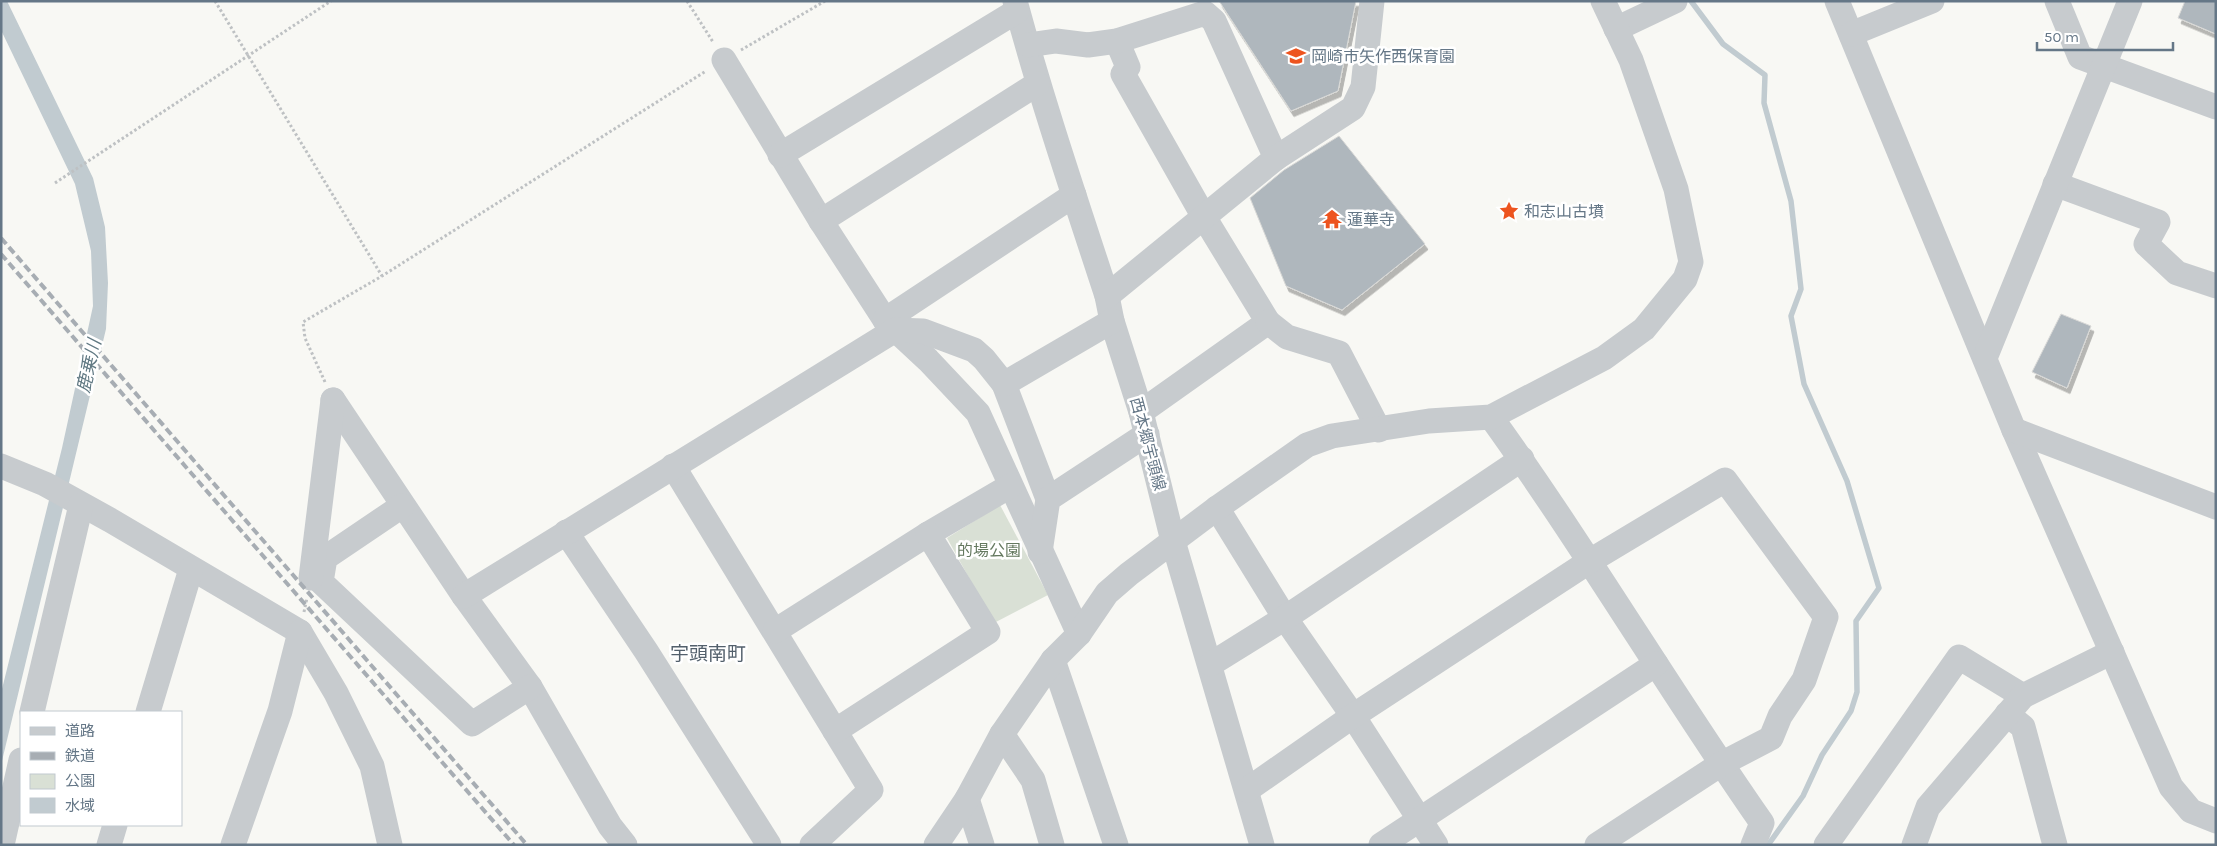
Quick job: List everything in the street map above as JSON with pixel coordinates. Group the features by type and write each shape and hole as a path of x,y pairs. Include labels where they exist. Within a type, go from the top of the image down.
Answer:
{"street":[{"path":"1107,296 1276,158 1353,108 1363,86 1372,1"},
{"path":"936,845 967,799 1002,734 1053,660 1079,634 1107,593 1217,508 1308,445 1332,436 1429,422 1491,417 1604,358 1644,329 1685,279 1691,262 1676,190 1631,60 1603,1"},
{"path":"1616,29 1675,1"},
{"path":"1837,1 2014,430 2171,787 2191,811 2216,821"},
{"path":"1851,34 1932,1"},
{"path":"2057,1 2080,57 2216,107"},
{"path":"1985,358 2130,1"},
{"path":"780,154 1016,6"},
{"name":"西本郷宇頭線","path":"1016,6 1037,84 1107,296 1112,321 1144,423 1174,541 1262,845"},
{"path":"1028,45 1056,41 1088,45 1117,41 1205,13 1214,22 1276,158"},
{"path":"1117,41 1128,67 1124,74 1204,218 1268,322 1287,337 1339,353 1379,430"},
{"path":"724,60 821,221 890,325 928,360 978,413 1079,634"},
{"path":"821,221 1037,84"},
{"path":"2055,184 2158,222 2146,244 2177,273 2216,286"},
{"path":"464,596 673,466 890,325 1074,195"},
{"path":"1004,384 1112,321"},
{"path":"1048,499 1268,322"},
{"path":"890,325 923,331 974,350 984,359 1004,384 1048,499 1040,552"},
{"path":"333,400 402,506 530,687 610,826 625,845"},
{"path":"309,592 333,400"},
{"path":"1491,417 1522,459 1721,764 1762,823 1753,845"},
{"path":"2014,430 2216,507"},
{"path":"1210,664 1285,618 1522,459"},
{"path":"1,466 45,484 110,520 300,632 336,693 372,766 390,845"},
{"path":"673,466 871,790 812,845"},
{"path":"1247,790 1354,716 1590,561 1726,480 1826,617 1804,680 1780,716 1771,738 1721,764 1597,845"},
{"path":"774,631 928,534 1010,486"},
{"path":"32,711 81,505"},
{"path":"402,506 325,558 321,582 472,724 530,687"},
{"path":"1217,508 1285,618 1354,716 1436,845"},
{"path":"566,532 646,651 769,845"},
{"path":"835,731 988,632 928,534"},
{"path":"148,711 191,569"},
{"path":"233,845 280,711 300,632"},
{"path":"1914,845 1928,807 2015,705 2112,652"},
{"path":"1833,843 1959,656 2015,705 2023,727 2055,845"},
{"path":"1053,660 1116,845"},
{"path":"1381,845 1656,664"},
{"path":"1002,734 1033,780 1052,845"},
{"path":"2,845 20,764"},
{"path":"967,799 982,845"},
{"path":"109,845 115,826"}],"path":[{"path":"215,1 382,276"},
{"path":"55,183 331,1"},
{"path":"687,1 724,60"},
{"path":"333,400 305,338 303,322 382,276 724,60 825,1"}],"green space":[{"name":"的場公園","path":"1000,505 1048,595 994,623 947,538"}],"water":[{"name":"鹿乗川","path":"1,1 7,1 93,178 105,227 108,283 106,329 1,765 1,693 62,448 93,306 91,251 75,184 1,30"}],"building":[{"path":"1219,1 1356,1 1338,91 1291,111"},
{"path":"2185,1 2216,1 2216,34 2178,18"},
{"name":"蓮華寺","path":"1339,136 1425,244 1342,310 1286,286 1250,198 1284,170"},
{"path":"2061,314 2091,326 2067,388 2032,372"}],"waterway":[{"path":"1691,1 1723,44 1765,75 1764,103 1791,201 1801,289 1791,316 1804,384 1847,481 1879,588 1856,621 1857,692 1851,711 1822,755 1803,796 1768,845"}],"railway":[{"path":"1,238 527,845"},
{"path":"1,254 514,845"}],"place":[{"name":"岡崎市矢作西保育園","path":"1296,56"},
{"name":"和志山古墳","path":"1509,211"},
{"name":"蓮華寺","path":"1332,219"}],"district":[{"name":"宇頭南町","path":"708,654"}]}
